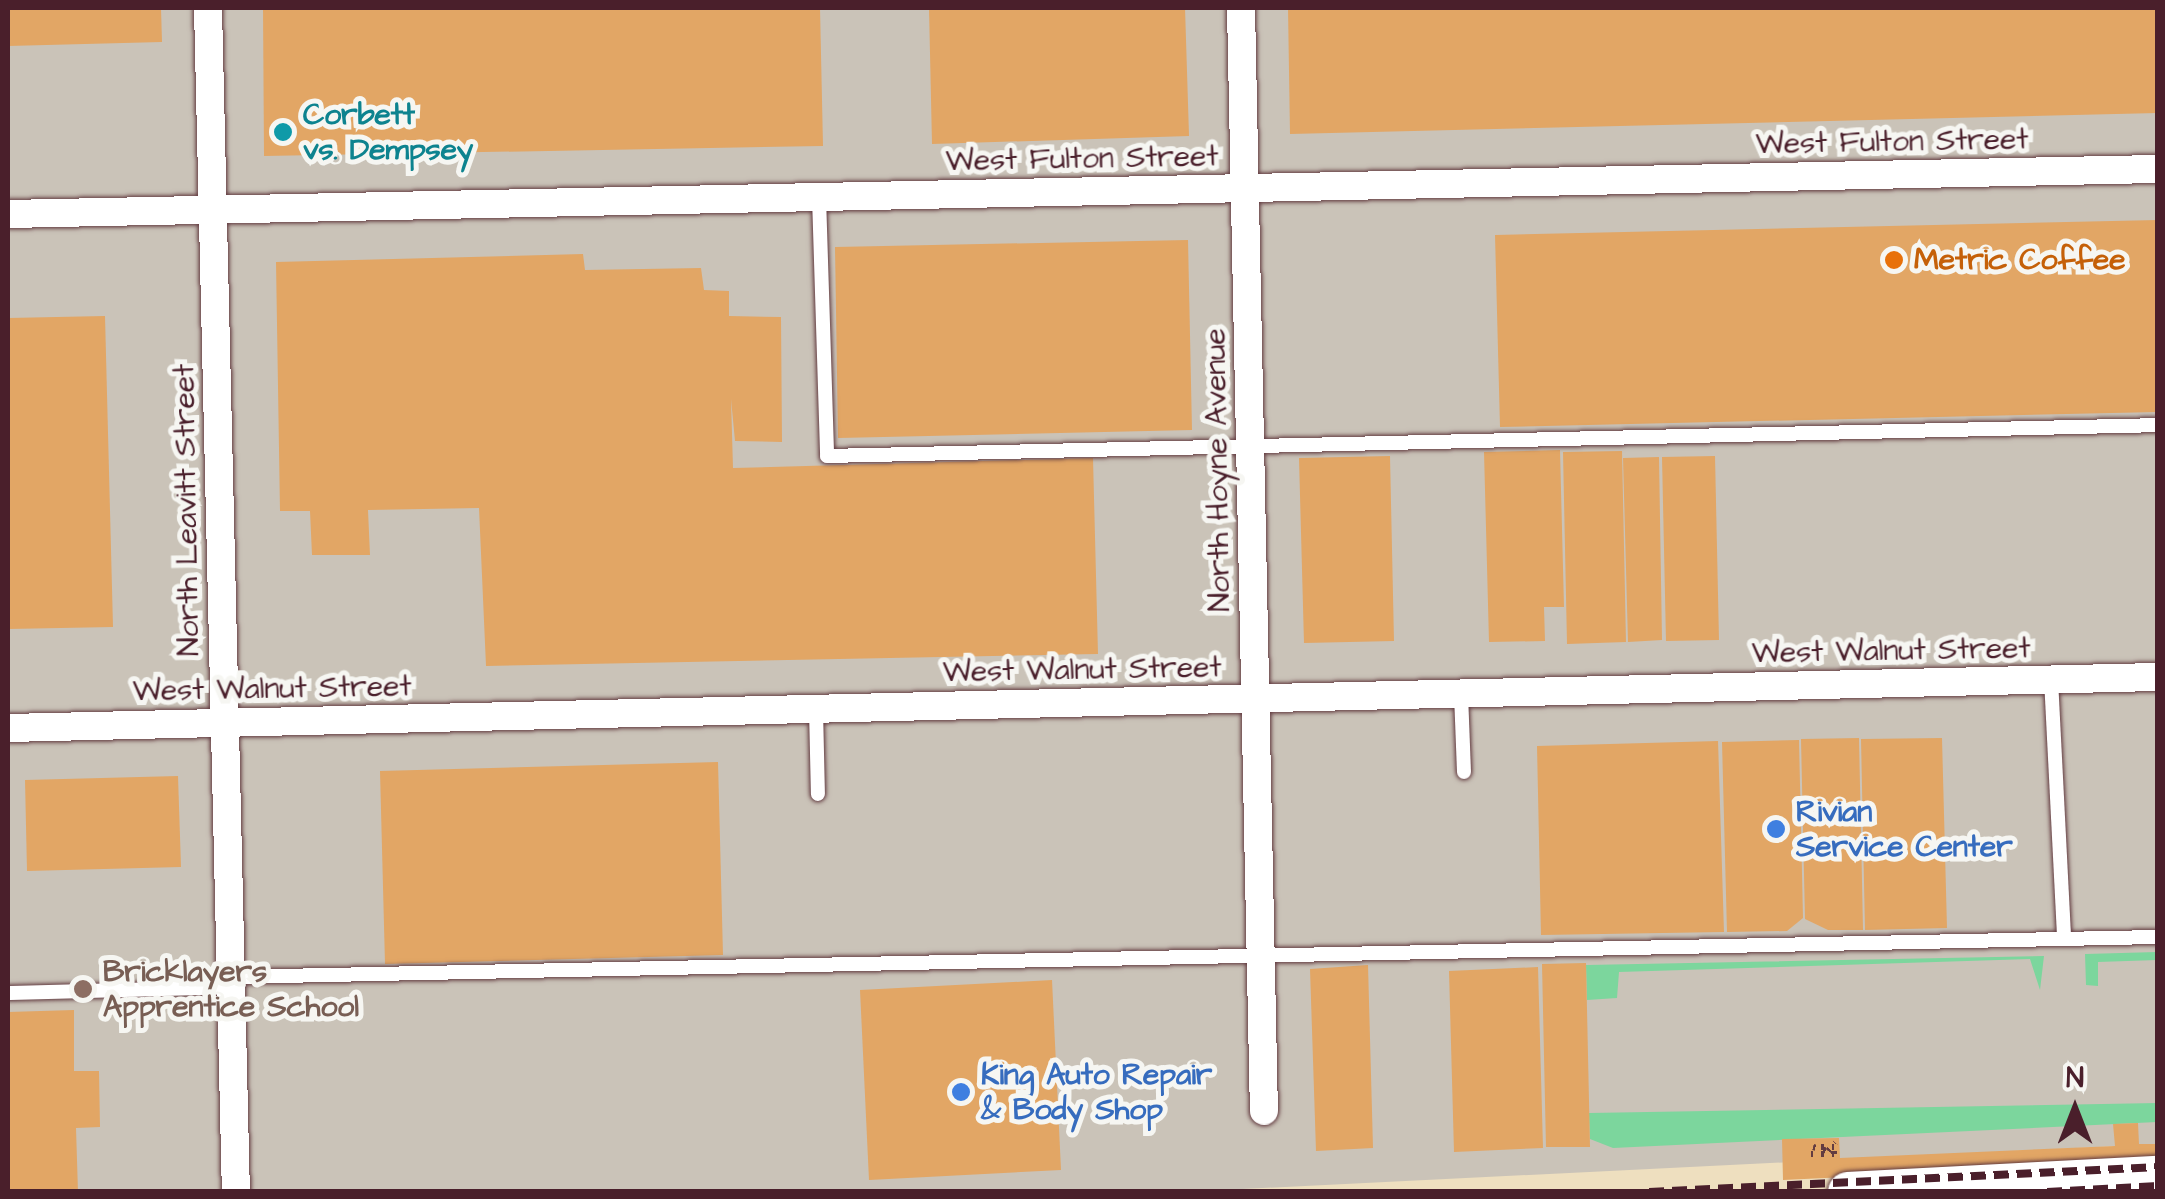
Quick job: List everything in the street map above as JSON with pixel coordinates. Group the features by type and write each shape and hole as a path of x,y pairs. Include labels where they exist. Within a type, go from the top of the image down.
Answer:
{"main road":[{"path":"1848,1192 2158,1176"}],"street":[{"name":"North Leavitt Street","path":"208,8 236,1192"},
{"name":"North Hoyne Avenue","path":"1241,8 1264,1111"},
{"name":"West Fulton Street","path":"8,214 2158,169"},
{"name":"West Walnut Street","path":"8,728 2158,677"}],"lane":[{"path":"819,197 827,456 2158,425"},
{"path":"2051,679 2064,938"},
{"path":"1461,694 1464,772"},
{"path":"816,709 818,794"},
{"path":"8,993 231,982 1260,954 2158,937"}],"path":[{"path":"1811,1154 1834,1154 1834,1147 1813,1147 1828,1150 1835,1143"}],"shaded area":[{"path":"8,8 2157,8 2157,1144 1183,1192 8,1191"}],"green space":[{"path":"2157,952 2157,960 2098,962 2098,986 2086,985 2085,954"},
{"path":"2044,956 2040,990 2030,959 1619,972 1617,998 1587,1000 1586,965"},
{"path":"2158,1103 2157,1122 1613,1148 1590,1139 1589,1113"}],"building":[{"path":"8,8 161,8 162,42 8,46"},
{"path":"263,8 820,8 823,146 264,156"},
{"path":"929,8 1185,8 1189,136 932,144"},
{"path":"1288,8 2158,8 2158,113 1290,134"},
{"path":"2158,220 2158,412 1500,427 1495,235"},
{"path":"1188,240 1192,430 838,438 835,247"},
{"path":"583,254 585,270 701,268 704,290 729,291 729,316 781,317 782,442 735,441 731,399 733,468 1093,458 1098,654 486,666 479,508 368,510 370,555 312,555 310,511 280,511 276,262"},
{"path":"105,316 113,627 8,629 8,318"},
{"path":"1560,450 1564,607 1544,607 1545,641 1489,642 1484,452"},
{"path":"1622,451 1626,642 1567,644 1563,452"},
{"path":"1390,456 1394,641 1304,643 1299,458"},
{"path":"1715,456 1719,640 1666,641 1662,457"},
{"path":"1659,457 1662,640 1628,642 1623,458"},
{"path":"1859,738 1863,930 1828,930 1805,919 1801,739"},
{"path":"1942,738 1947,928 1865,930 1861,739"},
{"path":"1799,740 1803,918 1787,931 1727,932 1722,742"},
{"path":"1718,741 1724,932 1541,935 1537,746"},
{"path":"718,762 723,955 385,964 380,771"},
{"path":"178,776 181,867 27,871 25,780"},
{"path":"1586,963 1590,1147 1546,1147 1542,964"},
{"path":"1368,965 1373,1148 1316,1151 1310,969"},
{"path":"1538,967 1543,1148 1454,1152 1449,971"},
{"path":"1052,980 1061,1170 869,1180 860,990"},
{"path":"74,1010 74,1071 99,1071 100,1127 76,1128 78,1192 8,1192 8,1012"},
{"path":"2138,1123 2139,1144 2158,1144 2158,1162 1783,1180 1782,1139 1839,1138 1840,1158 2115,1146 2113,1124"}],"railway":[{"path":"1649,1192 2158,1167"},
{"path":"2047,1192 2158,1186"}],"place":[{"name":"Corbett vs. Dempsey","path":"283,132"},
{"name":"Metric Coffee","path":"1894,260"},
{"name":"Rivian Service Center","path":"1776,829"},
{"name":"Bricklayers Apprentice School","path":"83,989"},
{"name":"King Auto Repair & Body Shop","path":"961,1092"}]}
